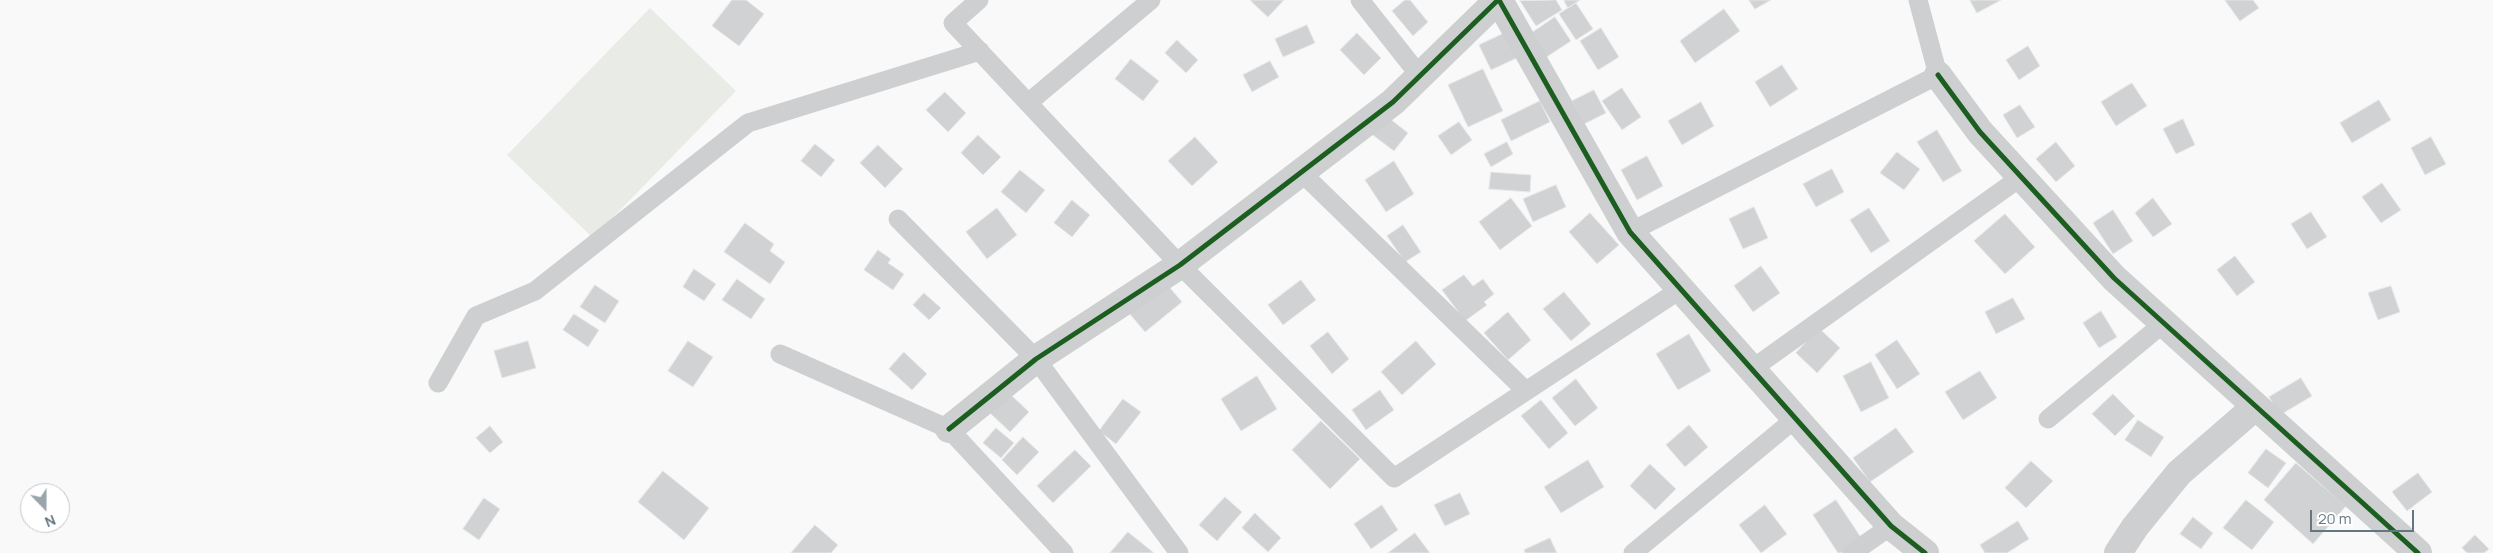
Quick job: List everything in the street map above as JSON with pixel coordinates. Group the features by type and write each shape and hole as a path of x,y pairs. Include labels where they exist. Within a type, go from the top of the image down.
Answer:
{"street":[{"path":"949,429 1036,359 1180,265 1393,102 1499,0 1630,232 1891,526 1924,553"},
{"path":"1938,75 1980,132 2114,278 2418,553"},
{"path":"2118,553 2135,527 2179,473 2255,407"}],"lane":[{"path":"979,0 953,23 1180,265 1394,478 1681,288"},
{"path":"1028,103 1151,0"},
{"path":"1360,0 1420,76"},
{"path":"1630,232 1938,75 1918,0"},
{"path":"438,383 476,316 535,291 748,123 980,51"},
{"path":"1301,172 1526,391"},
{"path":"1752,369 2021,177"},
{"path":"898,219 1036,359 1179,553"},
{"path":"2048,419 2164,323"},
{"path":"780,354 949,429 1064,553"},
{"path":"1633,553 1796,418"},
{"path":"1852,553 1891,526"}],"shaded area":[{"path":"650,8 736,91 593,238 507,155"}],"building":[{"path":"732,0 746,0 764,14 739,46 712,26"},
{"path":"1250,0 1284,0 1268,17"},
{"path":"1405,0 1410,0 1428,22 1413,36 1392,11"},
{"path":"1556,0 1562,10 1536,26 1520,1"},
{"path":"1564,0 1580,0 1568,8"},
{"path":"1749,0 1771,0 1755,9"},
{"path":"1970,0 2001,0 1977,13"},
{"path":"2225,0 2253,0 2259,8 2240,21"},
{"path":"1576,3 1593,29 1576,40 1559,14"},
{"path":"1724,9 1740,31 1695,63 1680,41"},
{"path":"1555,17 1571,41 1545,58 1530,34"},
{"path":"1307,25 1315,43 1283,57 1275,39"},
{"path":"1601,28 1619,57 1598,70 1580,41"},
{"path":"1509,31 1521,56 1491,70 1479,45"},
{"path":"1357,33 1381,58 1364,75 1340,50"},
{"path":"1177,40 1198,60 1186,73 1165,53"},
{"path":"2028,46 2040,66 2019,80 2006,60"},
{"path":"1131,59 1159,81 1143,101 1115,79"},
{"path":"1270,61 1279,77 1252,92 1243,75"},
{"path":"1782,65 1798,89 1770,107 1755,82"},
{"path":"1483,69 1503,111 1468,127 1448,85"},
{"path":"2132,83 2147,106 2116,126 2101,102"},
{"path":"1622,88 1641,117 1622,130 1602,101"},
{"path":"1594,90 1606,113 1584,124 1572,101"},
{"path":"945,92 966,113 948,132 926,110"},
{"path":"2379,100 2391,120 2352,143 2340,123"},
{"path":"1540,101 1550,122 1511,141 1501,120"},
{"path":"1701,102 1714,126 1682,145 1668,121"},
{"path":"2020,105 2035,127 2017,138 2003,115"},
{"path":"1384,114 1408,133 1394,151 1370,133"},
{"path":"2183,119 2195,145 2176,154 2163,129"},
{"path":"1459,122 1472,140 1451,155 1438,136"},
{"path":"1937,130 1962,171 1943,182 1917,142"},
{"path":"978,135 1001,157 983,175 961,153"},
{"path":"1195,137 1218,162 1192,186 1168,161"},
{"path":"2431,137 2446,164 2425,175 2411,148"},
{"path":"1507,142 1513,154 1491,167 1484,154"},
{"path":"2056,142 2075,166 2056,182 2036,159"},
{"path":"815,144 835,160 821,177 801,161"},
{"path":"878,145 903,169 885,188 860,163"},
{"path":"1897,152 1920,169 1904,190 1880,173"},
{"path":"1647,156 1663,186 1637,200 1621,170"},
{"path":"1394,161 1414,194 1386,212 1365,180"},
{"path":"1832,169 1844,192 1816,207 1803,184"},
{"path":"1020,170 1045,190 1026,213 1001,192"},
{"path":"1491,172 1531,175 1530,192 1489,189"},
{"path":"2382,183 2401,210 2381,223 2362,197"},
{"path":"1556,185 1566,207 1533,222 1523,199"},
{"path":"1511,198 1532,226 1500,250 1479,222"},
{"path":"2153,198 2172,224 2153,237 2135,213"},
{"path":"1072,200 1090,215 1072,237 1054,223"},
{"path":"1754,207 1768,238 1743,249 1729,219"},
{"path":"997,208 1017,235 987,259 966,232"},
{"path":"1869,208 1890,241 1871,253 1850,220"},
{"path":"2113,210 2133,241 2113,254 2093,223"},
{"path":"2311,212 2327,237 2307,249 2291,224"},
{"path":"1590,213 1619,245 1597,264 1569,232"},
{"path":"2005,214 2035,247 2005,274 1974,241"},
{"path":"745,223 774,244 770,251 785,262 770,284 724,252"},
{"path":"1403,225 1421,252 1405,262 1387,236"},
{"path":"878,250 891,259 888,263 904,274 893,290 864,270"},
{"path":"2235,256 2255,282 2237,296 2217,270"},
{"path":"1761,266 1780,293 1753,312 1734,286"},
{"path":"694,269 716,284 704,301 683,287"},
{"path":"1464,275 1473,286 1483,279 1494,294 1484,302 1487,305 1465,321 1442,290"},
{"path":"737,279 765,299 751,319 722,300"},
{"path":"1301,280 1316,300 1283,325 1268,305"},
{"path":"1166,283 1182,302 1145,332 1129,313"},
{"path":"595,285 619,301 605,323 580,307"},
{"path":"2391,286 2400,312 2378,320 2368,293"},
{"path":"1564,292 1591,324 1571,341 1543,309"},
{"path":"924,293 941,308 929,320 913,305"},
{"path":"2013,298 2025,319 1996,334 1985,312"},
{"path":"2101,311 2117,337 2099,348 2083,323"},
{"path":"1508,312 1531,340 1508,360 1484,333"},
{"path":"574,314 599,330 588,347 563,330"},
{"path":"1819,328 1840,348 1817,373 1796,353"},
{"path":"1328,332 1349,359 1332,374 1310,346"},
{"path":"1689,334 1711,371 1678,390 1656,354"},
{"path":"1897,340 1920,374 1897,389 1875,355"},
{"path":"528,341 536,368 502,378 494,351"},
{"path":"688,341 713,357 693,387 668,371"},
{"path":"1416,341 1436,364 1402,395 1381,372"},
{"path":"904,352 927,374 912,390 889,369"},
{"path":"1871,362 1889,398 1861,412 1843,376"},
{"path":"1980,371 1997,398 1963,420 1945,392"},
{"path":"1257,376 1277,409 1241,431 1221,399"},
{"path":"2301,378 2312,396 2280,415 2269,397"},
{"path":"1576,379 1598,408 1575,426 1552,398"},
{"path":"1380,390 1394,410 1366,430 1352,410"},
{"path":"1009,393 1029,412 1010,432 990,413"},
{"path":"2113,394 2135,416 2115,436 2092,414"},
{"path":"1123,399 1141,412 1116,444 1099,431"},
{"path":"1541,400 1568,433 1549,449 1521,416"},
{"path":"2138,420 2164,437 2151,457 2125,440"},
{"path":"1321,421 1360,459 1330,489 1292,450"},
{"path":"1689,425 1708,447 1685,467 1666,445"},
{"path":"490,426 503,442 490,453 476,438"},
{"path":"996,428 1014,443 1001,458 983,443"},
{"path":"1896,428 1914,452 1870,482 1853,458"},
{"path":"1023,437 1039,452 1017,475 1002,460"},
{"path":"2266,449 2286,463 2268,488 2248,473"},
{"path":"1075,450 1091,466 1053,503 1037,486"},
{"path":"1588,460 1604,487 1561,513 1544,487"},
{"path":"2031,461 2053,481 2026,508 2005,488"},
{"path":"2296,463 2346,506 2313,544 2264,500"},
{"path":"1650,464 1676,489 1655,510 1630,486"},
{"path":"663,471 709,508 684,540 638,502"},
{"path":"2418,473 2432,492 2407,511 2392,492"},
{"path":"1460,493 1470,514 1445,526 1434,505"},
{"path":"1225,497 1242,512 1217,541 1199,525"},
{"path":"484,498 500,509 479,540 463,529"},
{"path":"1836,500 1862,539 1841,553 1838,553 1813,515"},
{"path":"2246,500 2274,522 2252,550 2223,528"},
{"path":"1382,505 1398,530 1371,549 1354,524"},
{"path":"1765,505 1787,534 1761,553 1739,525"},
{"path":"1255,513 1281,538 1268,552 1242,528"},
{"path":"2193,517 2213,533 2201,549 2180,534"},
{"path":"2018,521 2029,539 2007,553 1985,553 1980,545"},
{"path":"815,525 838,545 831,553 791,553"},
{"path":"1128,532 1154,553 1110,553"},
{"path":"1415,533 1430,553 1388,553"},
{"path":"2475,535 2489,549 2484,553 2467,553 2462,548"},
{"path":"1550,538 1557,553 1525,553 1524,550"}],"cycle path":[{"path":"949,429 1036,359 1180,265 1393,102 1498,0"},
{"path":"1499,0 1630,232 1891,526 1925,553"},
{"path":"1938,75 1980,132 2114,278 2418,553"}]}
